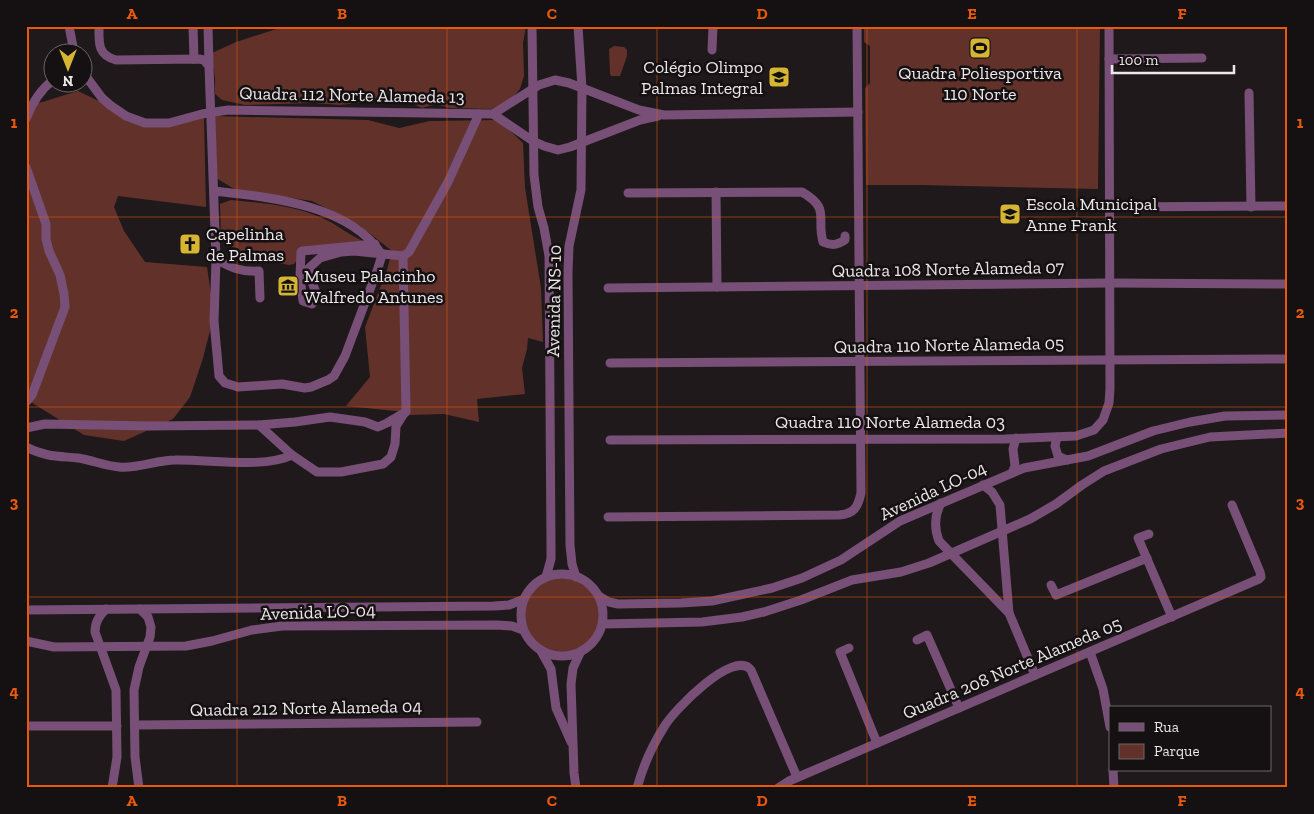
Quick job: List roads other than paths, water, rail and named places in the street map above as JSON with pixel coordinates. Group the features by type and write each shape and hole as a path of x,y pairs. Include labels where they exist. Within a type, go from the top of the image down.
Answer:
{"street":[{"path":"69,26 72,42"},
{"path":"99,26 101,50 108,58 116,60 194,59 204,60 209,66"},
{"path":"193,26 194,59"},
{"path":"208,26 216,259 214,321 219,376 225,383 238,387 282,384 305,388 328,380 340,367 382,255"},
{"name":"Avenida NS-10","path":"532,26 535,191 547,241 550,285 552,544 551,559 546,577"},
{"name":"Avenida NS-10","path":"576,577 570,550 568,272 569,246 581,190 582,88 578,26"},
{"path":"712,50 713,26"},
{"path":"608,517 846,514 852,512 859,502 861,493 857,26"},
{"name":"Quadra 110 Norte Alameda 03","path":"610,440 1046,438 1056,442 1094,430 1103,420 1109,403 1109,26"},
{"path":"1109,59 1202,58"},
{"path":"664,115 633,108 582,88 555,80 533,88 493,114 533,141 558,150 640,120 664,115 858,112"},
{"name":"Quadra 112 Norte Alameda 13","path":"92,84 110,105 126,116 145,123 169,123 202,114 228,110 493,114"},
{"path":"26,119 31,106 42,89"},
{"path":"1249,93 1251,207"},
{"path":"375,244 300,252 303,301 312,304 318,297 308,276 309,268 314,261 326,256 348,252 403,256 413,247 439,198 479,114"},
{"path":"26,167 46,224 46,239 49,251 60,275 65,307 32,395 26,402"},
{"path":"214,191 286,200 319,210 348,224 375,244 382,255"},
{"path":"716,192 717,287"},
{"path":"628,193 802,192 818,204 821,211 823,242 837,245 845,240 845,236"},
{"path":"1110,208 1288,206"},
{"path":"259,425 292,455 317,472 341,472 382,464 391,457 395,444 396,426 406,412 403,256"},
{"path":"216,259 244,272 259,271 260,298"},
{"name":"Quadra 108 Norte Alameda 07","path":"608,288 1288,284"},
{"name":"Quadra 110 Norte Alameda 05","path":"610,363 1288,359"},
{"path":"26,428 45,424 150,426 259,425 330,416 365,422 378,427 406,412"},
{"name":"Avenida LO-04","path":"599,596 618,604 681,603 728,598 772,588 802,578 841,560 893,525 983,485 1032,466 1088,456 1153,431 1190,422 1225,416 1288,415"},
{"path":"603,624 680,623 742,617 793,603 852,580 914,568 952,553 1041,514 1104,471 1161,448 1210,437 1288,433"},
{"path":"1012,473 1015,466 1013,449 1016,438"},
{"path":"1005,439 1013,449"},
{"path":"1056,442 1058,456 1068,460"},
{"path":"26,448 58,458 78,458 118,467 133,467 174,460 249,462 284,459 292,455"},
{"path":"983,485 997,498 1001,512 1009,613 1035,675"},
{"path":"941,503 936,515 935,528 939,541 1009,613"},
{"name":"Quadra 208 Norte Alameda 05","path":"778,788 797,777 1172,617 1260,577 1232,505"},
{"path":"1149,534 1138,538 1172,617"},
{"path":"1051,585 1056,595 1147,558"},
{"path":"564,574 576,577 590,585 599,596 603,609 603,624 593,642 580,653 570,656 549,654 530,642 523,630 520,620 522,600 533,586 546,577 564,574"},
{"name":"Avenida LO-04","path":"26,610 494,606 509,605 522,600"},
{"path":"106,609 98,618 95,628 116,690 117,757 112,788"},
{"path":"139,788 136,768 136,683 150,637 151,627 148,617 140,609"},
{"name":"Avenida LO-04","path":"26,641 54,646 195,645 252,630 275,627 497,625 512,626 523,630"},
{"path":"917,640 927,635 960,708"},
{"path":"849,648 840,652 877,743"},
{"path":"540,650 551,669 555,704 570,738 576,788"},
{"path":"1090,652 1103,688 1109,721"},
{"path":"573,757 571,680 573,668 580,653"},
{"path":"637,788 651,749 670,717 684,702 712,679 730,667 739,664 746,665 750,670 797,777"},
{"name":"Quadra 212 Norte Alameda 04","path":"135,725 477,722"},
{"path":"26,726 116,726"},
{"path":"1114,772 1114,788"}],"place":[{"name":"Quadra Poliesportiva 110 Norte","path":"980,48"},
{"name":"Colégio Olimpo Palmas Integral","path":"779,77"},
{"name":"Escola Municipal Anne Frank","path":"1010,214"},
{"name":"Capelinha de Palmas","path":"190,244"},
{"name":"Museu Palacinho Walfredo Antunes","path":"288,286"}]}
